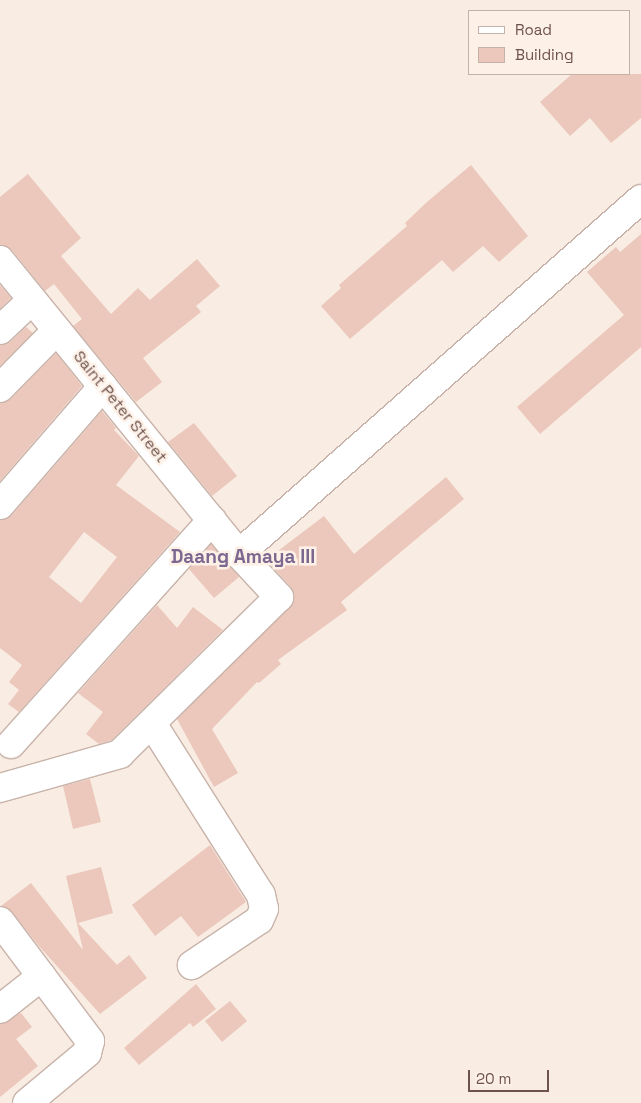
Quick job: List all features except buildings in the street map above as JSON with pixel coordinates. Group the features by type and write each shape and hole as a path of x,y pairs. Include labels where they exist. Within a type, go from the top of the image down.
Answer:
{"street":[{"path":"239,554 641,199"},
{"name":"Saint Peter Street","path":"1,263 239,554 279,597 153,725"},
{"path":"0,330 32,300"},
{"path":"0,388 57,330"},
{"path":"0,505 103,386"},
{"path":"12,744 212,520"},
{"path":"0,788 120,754 153,725 261,895 264,909 259,920 192,965"},
{"path":"0,921 90,1041 87,1053 27,1103"},
{"path":"0,1008 42,976"}],"district":[{"name":"Daang Amaya III","path":"243,557"}]}
